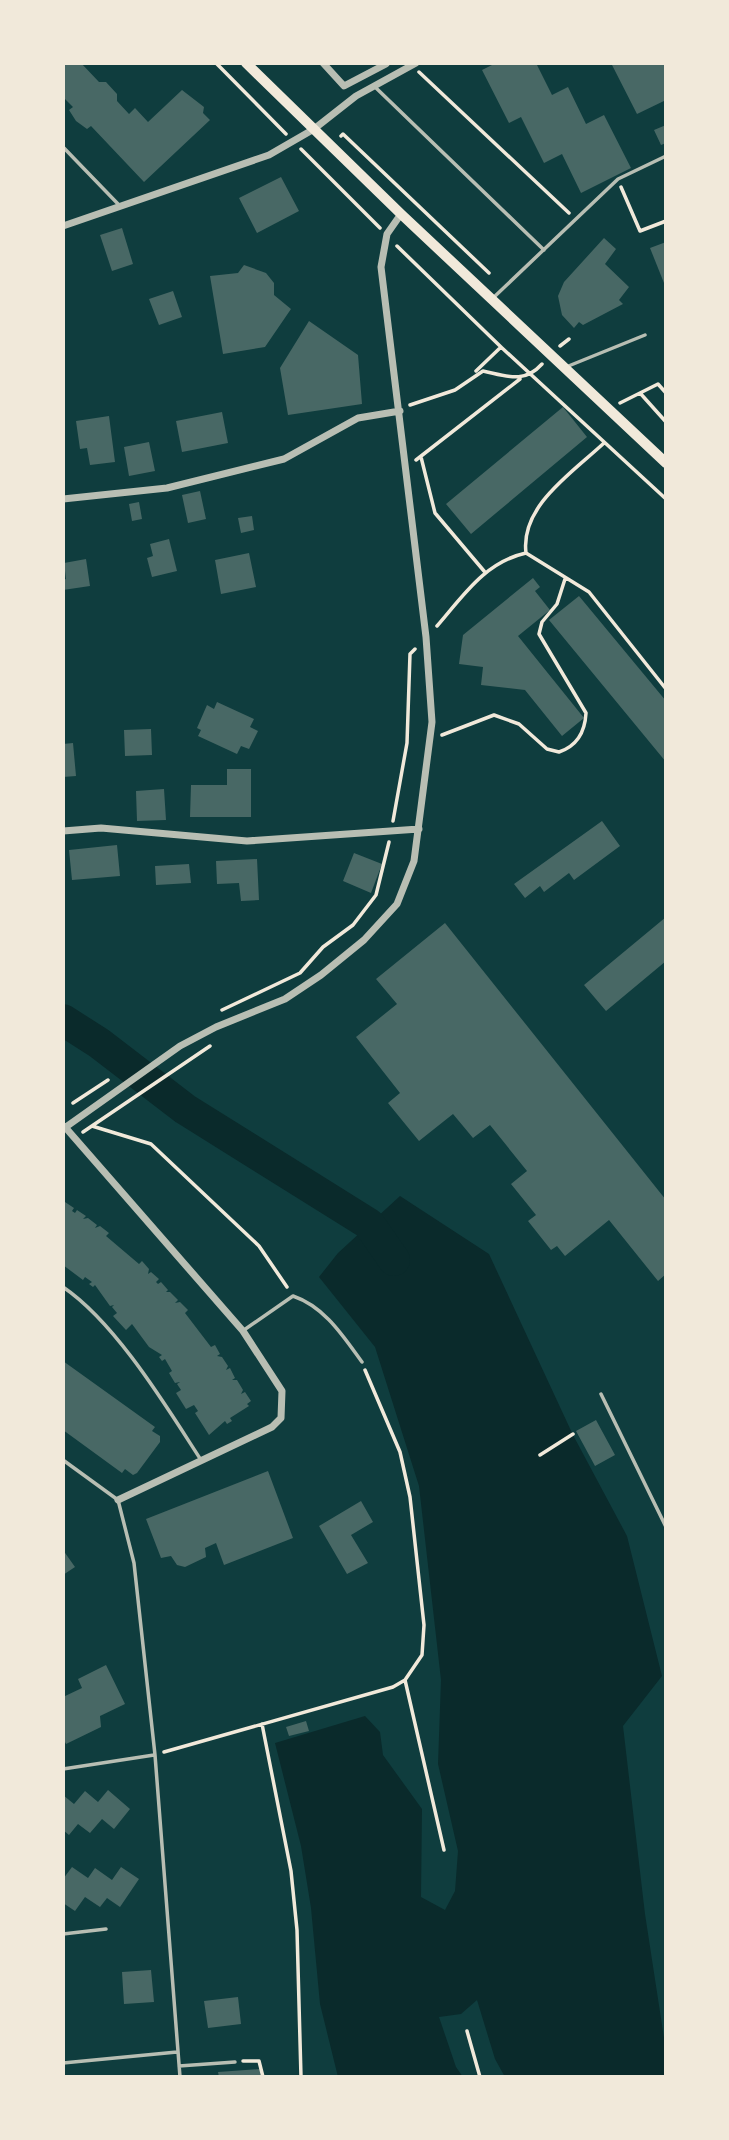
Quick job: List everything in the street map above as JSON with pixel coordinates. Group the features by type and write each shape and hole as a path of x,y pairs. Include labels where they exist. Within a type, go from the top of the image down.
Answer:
{"main road":[{"path":"246,63 491,300 666,463"}],"street":[{"path":"323,63 344,86 386,64"},
{"path":"63,226 269,155 314,129 374,86 414,64"},
{"path":"118,1500 272,1427 281,1418 282,1391 243,1331 64,1128 180,1046 216,1027 285,999 321,975 364,940 397,904 414,861 432,722 426,637 381,267 387,234 401,214"},
{"path":"63,499 167,488 284,459 358,418 400,411"},
{"path":"63,831 101,828 247,841 419,829"}],"lane":[{"path":"374,86 544,250"},
{"path":"63,147 120,206"},
{"path":"491,300 618,179 666,156"},
{"path":"564,368 645,335"},
{"path":"63,1287 80,1299 150,1381 201,1460"},
{"path":"243,1331 293,1296 309,1301 335,1326 362,1362"},
{"path":"601,1395 666,1527"},
{"path":"63,1461 118,1500 134,1563 155,1755 180,2077"},
{"path":"63,1769 155,1755"},
{"path":"63,1934 106,1929"},
{"path":"63,2063 177,2052"},
{"path":"179,2066 235,2062"}],"path":[{"path":"216,63 501,347 666,499"},
{"path":"414,64 576,219"},
{"path":"343,134 489,273"},
{"path":"618,179 640,231 666,220"},
{"path":"476,371 501,347"},
{"path":"406,468 540,366"},
{"path":"400,411 421,400 455,390 483,371 520,379"},
{"path":"618,404 657,384 666,393"},
{"path":"640,393 666,422"},
{"path":"526,553 524,536 539,505 605,443"},
{"path":"421,457 435,513 485,572"},
{"path":"219,1012 300,973 323,947 353,925 376,895 387,859 390,829 407,743 411,654 485,572 505,557 526,553 589,593 666,689"},
{"path":"437,736 494,715 519,724 547,749 559,752 576,744 585,725 586,713 539,634 542,622 557,604 565,578"},
{"path":"74,1138 188,1058 211,1045"},
{"path":"74,1103 100,1086"},
{"path":"92,1126 151,1144 259,1246 293,1296"},
{"path":"155,1755 393,1687 405,1680 422,1656 424,1625 416,1535 400,1452 362,1362"},
{"path":"540,1455 573,1434"},
{"path":"405,1680 444,1850"},
{"path":"262,1724 292,1883 297,1930 300,2077"},
{"path":"467,2031 480,2077"},
{"path":"235,2062 259,2061 263,2077"}],"water":[{"path":"400,1196 489,1254 573,1435 627,1536 662,1676 623,1726 645,1914 666,2051 666,2077 505,2077 495,2059 477,2000 461,2014 439,2017 456,2067 463,2077 338,2077 320,2004 311,1908 301,1846 275,1743 365,1716 380,1732 383,1755 422,1809 421,1897 445,1910 455,1891 458,1851 438,1764 441,1680 419,1486 375,1347 319,1277 338,1253"}],"building":[{"path":"63,63 81,63 99,82 106,82 117,94 117,101 129,114 135,108 148,122 182,90 204,107 203,113 210,120 144,182 91,126 87,129 76,121 69,110 73,107 63,97"},
{"path":"496,63 536,63 552,95 568,87 586,124 604,115 631,168 581,193 562,154 544,163 521,117 509,123 482,70"},
{"path":"611,63 666,63 666,100 637,114"},
{"path":"666,125 666,143 661,145 654,130"},
{"path":"281,177 299,211 257,233 239,198"},
{"path":"122,228 133,264 112,271 100,235"},
{"path":"604,238 616,249 605,264 629,287 619,300 623,304 583,325 579,322 574,328 562,315 558,296 564,282"},
{"path":"666,242 666,288 650,248"},
{"path":"244,265 266,273 274,283 274,295 291,309 265,347 223,354 210,276 238,273"},
{"path":"173,291 182,317 159,325 149,299"},
{"path":"309,321 358,355 362,404 288,415 280,368"},
{"path":"563,407 587,437 471,534 446,504"},
{"path":"222,412 228,443 182,452 176,421"},
{"path":"109,416 115,462 90,465 87,448 80,449 76,421"},
{"path":"149,442 155,471 129,476 124,447"},
{"path":"200,491 206,519 188,523 182,495"},
{"path":"139,502 142,519 132,521 129,504"},
{"path":"252,516 254,530 241,533 238,518"},
{"path":"169,539 177,571 152,577 147,558 153,556 150,544"},
{"path":"249,553 256,587 221,594 215,560"},
{"path":"86,559 90,586 63,590 63,580 66,579 64,563"},
{"path":"533,578 540,587 535,591 550,610 518,636 584,718 562,736 525,690 481,685 483,667 459,664 463,635"},
{"path":"579,596 666,701 666,762 549,620"},
{"path":"217,702 254,719 250,727 258,731 249,749 241,746 237,754 198,736 201,730 197,728 207,705 214,709"},
{"path":"151,729 152,755 125,756 124,730"},
{"path":"73,743 76,776 63,777 63,744"},
{"path":"227,769 251,769 251,817 190,817 191,785 227,785"},
{"path":"164,789 166,820 137,821 136,791"},
{"path":"602,821 620,846 574,880 569,873 544,892 540,886 525,898 514,884"},
{"path":"117,845 120,876 72,880 69,850"},
{"path":"354,853 382,864 371,893 343,881"},
{"path":"257,859 259,900 241,901 239,883 217,884 216,861"},
{"path":"189,864 191,883 156,885 155,866"},
{"path":"666,917 666,961 606,1011 584,985"},
{"path":"445,923 666,1200 666,1274 658,1281 609,1220 565,1256 557,1246 551,1250 528,1221 536,1215 511,1184 527,1171 490,1125 473,1138 453,1114 419,1141 388,1103 400,1093 356,1037 397,1004 376,979"},
{"path":"65,1202 74,1208 72,1211 75,1213 77,1210 86,1216 83,1219 88,1218 97,1225 95,1228 100,1226 109,1233 106,1236 139,1264 142,1261 149,1269 148,1274 151,1272 159,1279 156,1282 161,1282 168,1290 166,1292 170,1292 178,1300 175,1303 180,1302 188,1310 185,1313 211,1347 215,1345 220,1354 217,1356 222,1357 228,1366 226,1370 230,1368 235,1378 232,1380 237,1380 243,1390 241,1394 245,1392 251,1401 247,1404 249,1406 230,1418 232,1421 227,1424 225,1421 209,1435 195,1413 198,1411 194,1405 186,1409 176,1393 181,1390 177,1384 180,1382 175,1383 165,1359 162,1361 159,1357 162,1355 149,1347 132,1324 126,1330 113,1316 117,1313 112,1307 114,1305 110,1306 95,1285 93,1287 89,1284 92,1282 85,1277 83,1280 63,1265"},
{"path":"63,1361 155,1427 152,1431 160,1436 160,1442 137,1473 133,1475 125,1469 122,1473 63,1430"},
{"path":"596,1420 615,1455 595,1466 576,1431"},
{"path":"268,1471 293,1538 224,1565 216,1543 205,1548 206,1557 185,1567 177,1565 171,1556 161,1558 146,1519"},
{"path":"361,1501 373,1522 351,1535 368,1563 347,1574 319,1526"},
{"path":"63,1550 75,1567 63,1575"},
{"path":"106,1665 125,1704 100,1716 101,1727 66,1744 63,1738 63,1697 82,1688 78,1679"},
{"path":"306,1721 309,1731 289,1736 286,1727"},
{"path":"108,1790 130,1809 114,1829 102,1819 90,1833 78,1824 69,1835 63,1830 63,1795 74,1804 85,1791 98,1802"},
{"path":"72,1867 88,1878 95,1868 112,1880 121,1867 139,1879 120,1907 107,1898 100,1907 85,1897 75,1911 63,1903 63,1879"},
{"path":"151,1970 154,2002 124,2004 122,1972"},
{"path":"238,1997 241,2024 208,2028 204,2001"},
{"path":"260,2069 261,2077 219,2077 218,2072"}],"waterway":[{"path":"63,1020 99,1043 185,1109 369,1224 394,1260"}]}
